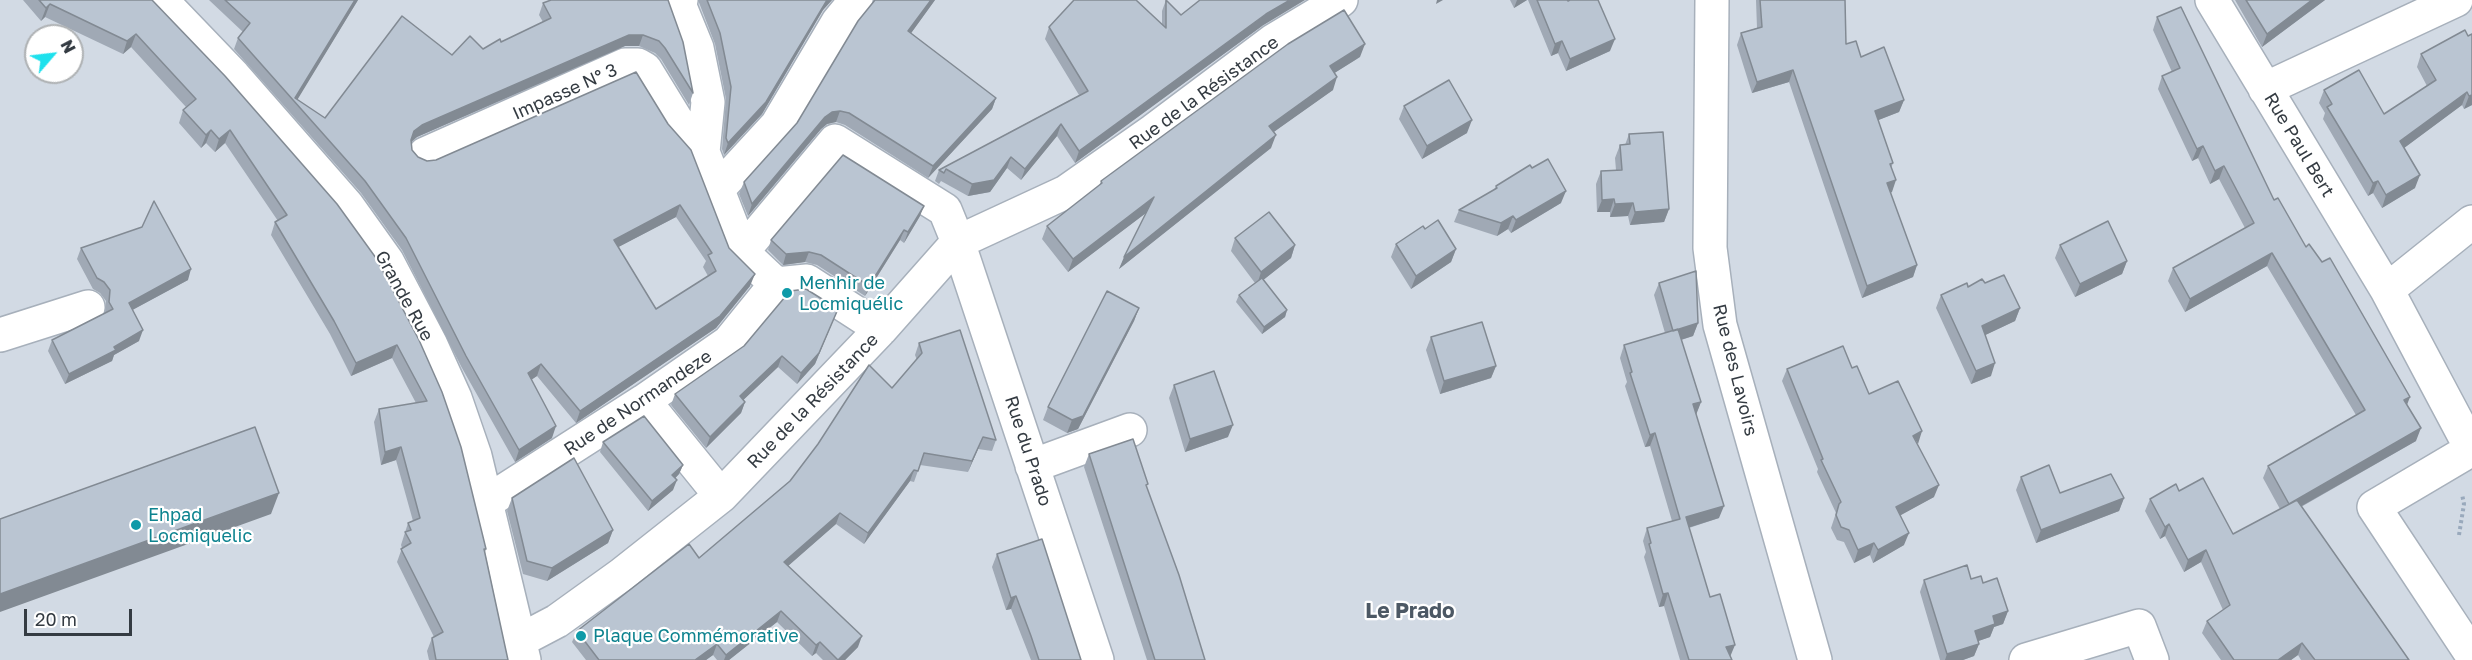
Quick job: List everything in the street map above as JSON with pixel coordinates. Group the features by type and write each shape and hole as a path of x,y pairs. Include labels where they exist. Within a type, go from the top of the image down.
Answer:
{"street":[{"name":"Grande Rue","path":"161,0 234,76 347,205 387,261 431,345 455,398 475,456 521,651"},
{"path":"681,0 679,4 697,48 708,102 703,152 742,252 776,284 807,281 881,329"},
{"path":"718,189 777,125 838,22 856,0"},
{"name":"Rue de la Résistance","path":"521,651 721,496 881,329 958,242 1066,192 1153,132 1273,41 1341,0"},
{"name":"Rue des Lavoirs","path":"1712,0 1710,248 1720,325 1815,660"},
{"name":"Rue Paul Bert","path":"2212,0 2387,290 2472,450"},
{"path":"2265,88 2456,0"},
{"name":"Impasse N° 3","path":"425,154 625,65 638,65 645,69 680,126 703,152"},
{"path":"742,252 835,141 945,210 958,242"},
{"path":"2387,290 2472,222"},
{"name":"Rue du Prado","path":"958,242 1097,660"},
{"name":"Rue de Normandeze","path":"485,503 644,401 729,342 776,284"},
{"path":"0,335 88,307"},
{"path":"644,401 721,496"},
{"path":"1032,466 1130,430"},
{"path":"2472,450 2374,507 2472,655"},
{"path":"2026,660 2139,626 2152,660"}],"path":[{"path":"2459,535 2463,502"}],"shaded area":[{"path":"0,0 2472,0 2472,660 0,660"}],"building":[{"path":"39,0 152,0 225,76 337,204 376,258 419,340 442,392 461,447 486,549 484,549 508,660 436,660 432,638 443,632 401,549 411,543 405,532 411,530 408,523 420,518 401,447 385,452 379,409 427,401 397,345 356,363 334,321 275,222 287,215 230,130 219,139 211,130 206,135 183,110 196,99 136,34 127,41 50,4 46,8"},
{"path":"225,0 355,0 295,98 325,118 402,16 452,55 470,36 483,49 500,39 501,42 551,18 543,3 551,0 668,0 683,42 693,93 659,41 643,35 629,35 422,125 414,131 411,140 412,150 418,157 427,161 436,160 636,72 668,124 691,150 729,248 755,274 720,316 580,411 541,364 528,373 556,426 519,450 466,356 406,238 365,181 238,38 250,23","holes":["680,205 712,253 708,255 716,271 656,309 614,240"]},
{"path":"707,0 827,0 766,102 728,143 726,138 731,87 720,33"},
{"path":"875,0 931,0 908,31 996,98 933,166 849,113 832,112 825,117 752,204 744,182 797,123 858,21"},
{"path":"1074,0 1136,0 1166,28 1166,0 1181,15 1200,0 1290,0 1266,14 1079,151 1061,124 1025,169 1011,157 994,180 972,184 946,169 944,173 939,170 1088,91 1049,27"},
{"path":"1537,0 1598,0 1615,39 1570,59 1562,41 1555,44"},
{"path":"1760,0 1845,0 1846,44 1856,41 1861,57 1884,47 1904,100 1875,111 1893,163 1890,164 1896,180 1887,183 1917,265 1867,286 1793,70 1757,82 1741,33 1762,27"},
{"path":"2246,0 2312,0 2267,34"},
{"path":"2181,7 2274,200 2278,198 2306,247 2309,244 2322,262 2330,258 2410,397 2404,400 2421,428 2289,504 2268,466 2365,410 2272,253 2190,299 2173,268 2254,223 2224,166 2215,171 2203,146 2197,149 2162,76 2180,68 2157,17"},
{"path":"1344,10 1365,44 1330,66 1337,77 1269,126 1276,135 1124,257 1154,197 1073,259 1047,226 1102,183 1101,181 1288,44"},
{"path":"2465,30 2468,36 2472,34 2472,95 2469,96 2467,92 2400,141 2420,175 2386,195 2378,181 2373,183 2327,107 2332,104 2324,90 2359,70 2384,114 2436,80 2421,54"},
{"path":"1449,80 1472,120 1427,146 1404,106"},
{"path":"1663,132 1669,209 1635,212 1633,203 1615,204 1614,199 1602,200 1601,171 1622,170 1620,145 1630,144 1629,134"},
{"path":"843,155 924,206 908,232 904,230 869,286 821,255 809,252 786,254 771,240"},
{"path":"1548,159 1566,191 1516,220 1513,216 1501,223 1459,210 1530,165 1532,168"},
{"path":"154,201 191,269 129,303 143,330 114,347 116,350 69,374 52,340 113,309 109,302 110,290 104,282 97,278 81,248 142,227"},
{"path":"1269,212 1295,245 1261,272 1235,238"},
{"path":"1438,220 1456,249 1416,276 1396,244 1423,226 1425,229"},
{"path":"2108,221 2127,261 2080,284 2060,245"},
{"path":"1696,271 1698,323 1673,331 1659,283"},
{"path":"2004,275 2020,308 1982,326 1995,363 1976,371 1941,295 1967,283 1968,287 1982,279 1985,283"},
{"path":"1262,278 1287,310 1264,327 1239,295"},
{"path":"806,289 838,309 819,353 801,373 782,356 740,396 745,402 710,437 675,394 744,346 790,291"},
{"path":"1107,291 1139,308 1083,416 1072,420 1048,407"},
{"path":"1482,322 1496,366 1444,381 1431,337"},
{"path":"1678,329 1701,402 1693,404 1724,506 1686,517 1710,597 1720,594 1735,645 1726,647 1732,660 1689,660 1668,593 1663,594 1649,544 1651,543 1647,528 1680,519 1655,433 1650,435 1630,373 1632,372 1624,345"},
{"path":"960,330 996,440 983,437 972,461 924,453 918,471 914,470 868,533 840,513 784,562 862,636 838,660 820,642 816,645 781,611 726,655 717,644 695,660 599,660 577,631 689,544 699,558 790,481 818,444 869,365 892,388 922,353 919,343"},
{"path":"1843,346 1852,368 1857,366 1869,394 1898,381 1922,431 1913,436 1939,485 1896,507 1909,533 1878,550 1874,543 1858,550 1849,530 1841,527 1836,515 1841,502 1821,460 1823,459 1787,369"},
{"path":"1214,371 1233,425 1190,439 1174,385"},
{"path":"644,416 683,465 672,475 677,480 652,501 603,442"},
{"name":"Ehpad Locmiquelic","path":"255,427 279,493 0,594 0,519"},
{"path":"1133,439 1148,484 1146,485 1179,575 1205,660 1155,660 1089,454"},
{"path":"574,458 613,530 552,568 527,561 512,498"},
{"path":"2049,465 2060,493 2111,474 2124,498 2041,530 2021,477"},
{"path":"2203,478 2233,534 2297,500 2409,660 2315,660 2302,643 2278,660 2234,660 2207,621 2230,605 2206,550 2188,560 2169,524 2165,527 2150,499 2176,484 2179,491"},
{"path":"1042,539 1081,660 1039,660 1016,596 1011,598 997,554"},
{"path":"1967,565 1971,579 1981,576 1983,583 1997,578 2008,611 1993,616 1995,624 1975,631 1979,644 1947,654 1924,580"}],"place":[{"name":"Menhir de Locmiquélic","path":"787,293"},
{"name":"Ehpad Locmiquelic","path":"136,525"},
{"name":"Plaque Commémorative","path":"581,636"}],"district":[{"name":"Le Prado","path":"1410,611"}]}
